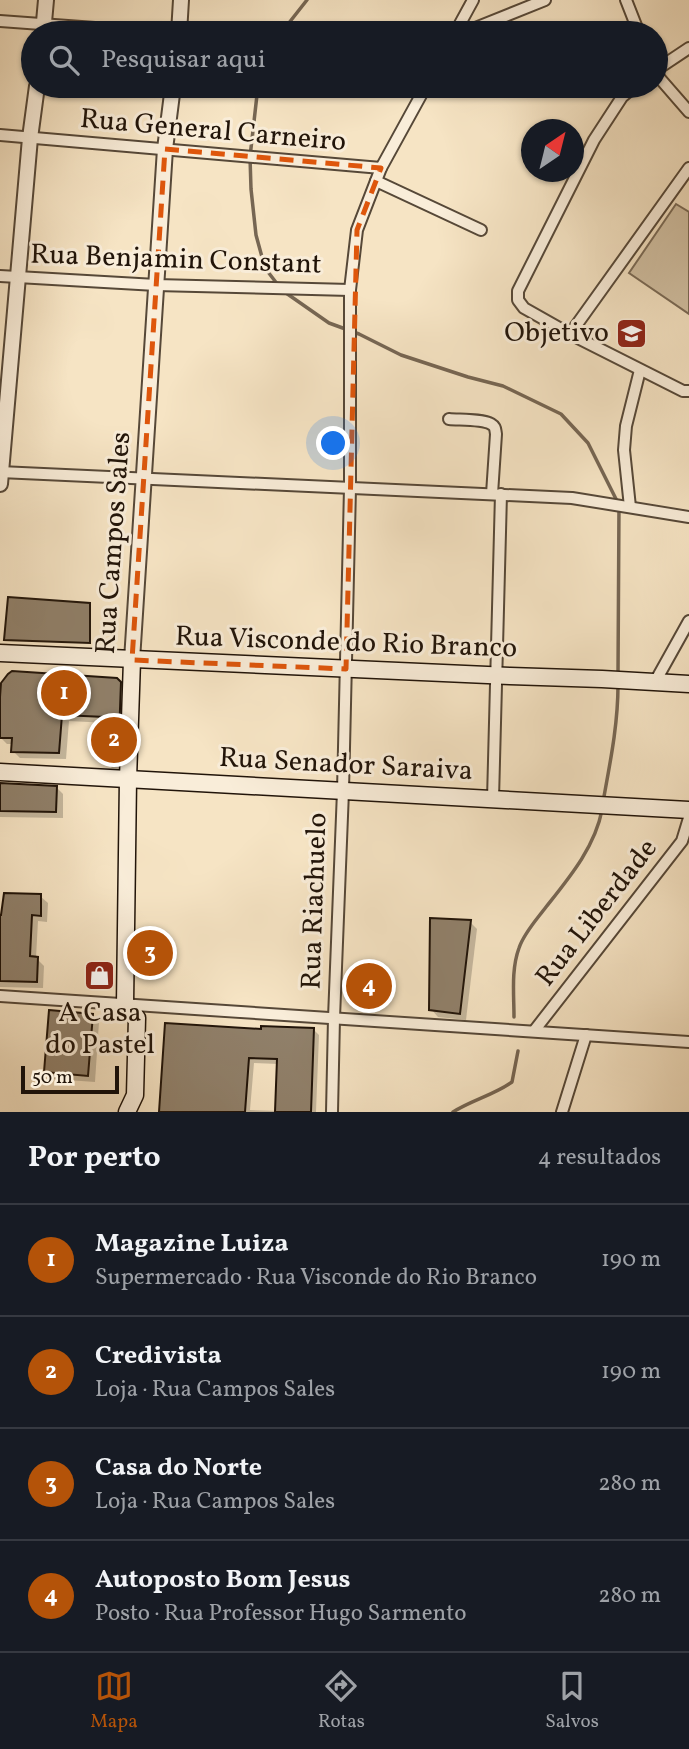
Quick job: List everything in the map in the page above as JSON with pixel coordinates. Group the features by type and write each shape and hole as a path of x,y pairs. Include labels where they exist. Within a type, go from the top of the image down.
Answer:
{"main road":[{"name":"Rua Visconde do Rio Branco","path":"0,653 689,684"},
{"name":"Rua Campos Sales","path":"125,1004 132,660"},
{"name":"Rua Senador Saraiva","path":"0,772 689,810"},
{"path":"125,1004 137,1018 135,1095 127,1112"}],"street":[{"path":"45,21 46,0"},
{"path":"180,21 181,0"},
{"path":"462,21 473,0"},
{"path":"493,21 545,0"},
{"path":"626,0 634,21"},
{"path":"0,21 21,25"},
{"path":"668,66 689,48"},
{"path":"668,87 689,112"},
{"path":"0,484 35,98"},
{"name":"Rua Campos Sales","path":"132,660 165,149 171,98"},
{"name":"Rua Riachuelo","path":"332,1112 350,488 350,290 356,230 381,167 419,98"},
{"path":"621,98 594,140 518,291 517,300 524,308 570,334 683,391 689,391"},
{"name":"Rua General Carneiro","path":"0,135 381,167"},
{"path":"570,334 689,168"},
{"path":"376,181 481,230"},
{"name":"Rua Benjamin Constant","path":"0,276 156,285 350,290"},
{"path":"622,506 626,426 640,370"},
{"path":"449,419 492,424 496,434 497,676 493,799"},
{"path":"0,472 572,498 689,517"},
{"path":"655,682 689,621"},
{"name":"Rua Liberdade","path":"534,1031 682,841 689,818"},
{"path":"0,996 689,1042"},
{"path":"562,1112 586,1035"}],"highlighted area":[{"path":"165,149 381,168 357,230 346,669 132,660"}],"shaded area":[{"path":"676,204 689,212 689,314 629,273"}],"building":[{"path":"8,597 90,603 90,643 4,640"},
{"path":"12,671 117,678 121,682 118,763 104,762 105,717 62,715 59,753 11,752 12,738 0,738 0,697 1,683"},
{"path":"0,783 57,786 56,812 0,811"},
{"path":"4,893 41,894 41,916 32,915 30,956 38,957 37,982 0,981 0,915"},
{"path":"430,918 471,920 460,1014 429,1010"},
{"path":"49,1010 93,1014 88,1076 44,1072"},
{"path":"165,1023 261,1029 261,1026 314,1028 311,1112 275,1112 277,1059 249,1058 245,1112 159,1112"}],"waterway":[{"path":"290,21 307,0"},
{"path":"257,98 250,157 256,235 265,268 278,285"},
{"path":"286,293 329,323 359,334 401,355 503,386 561,414 588,443 619,505 618,674"},
{"path":"603,802 615,729 618,685"},
{"path":"514,1017 514,973 521,942 580,862 594,837 602,810"},
{"path":"453,1112 512,1082 518,1051"}],"place":[{"name":"Objetivo","path":"632,333"},
{"name":"Magazine Luiza","path":"64,693"},
{"name":"Credivista","path":"114,740"},
{"name":"Casa do Norte","path":"150,953"},
{"name":"A Casa do Pastel","path":"100,976"},
{"name":"Autoposto Bom Jesus","path":"369,986"}]}
